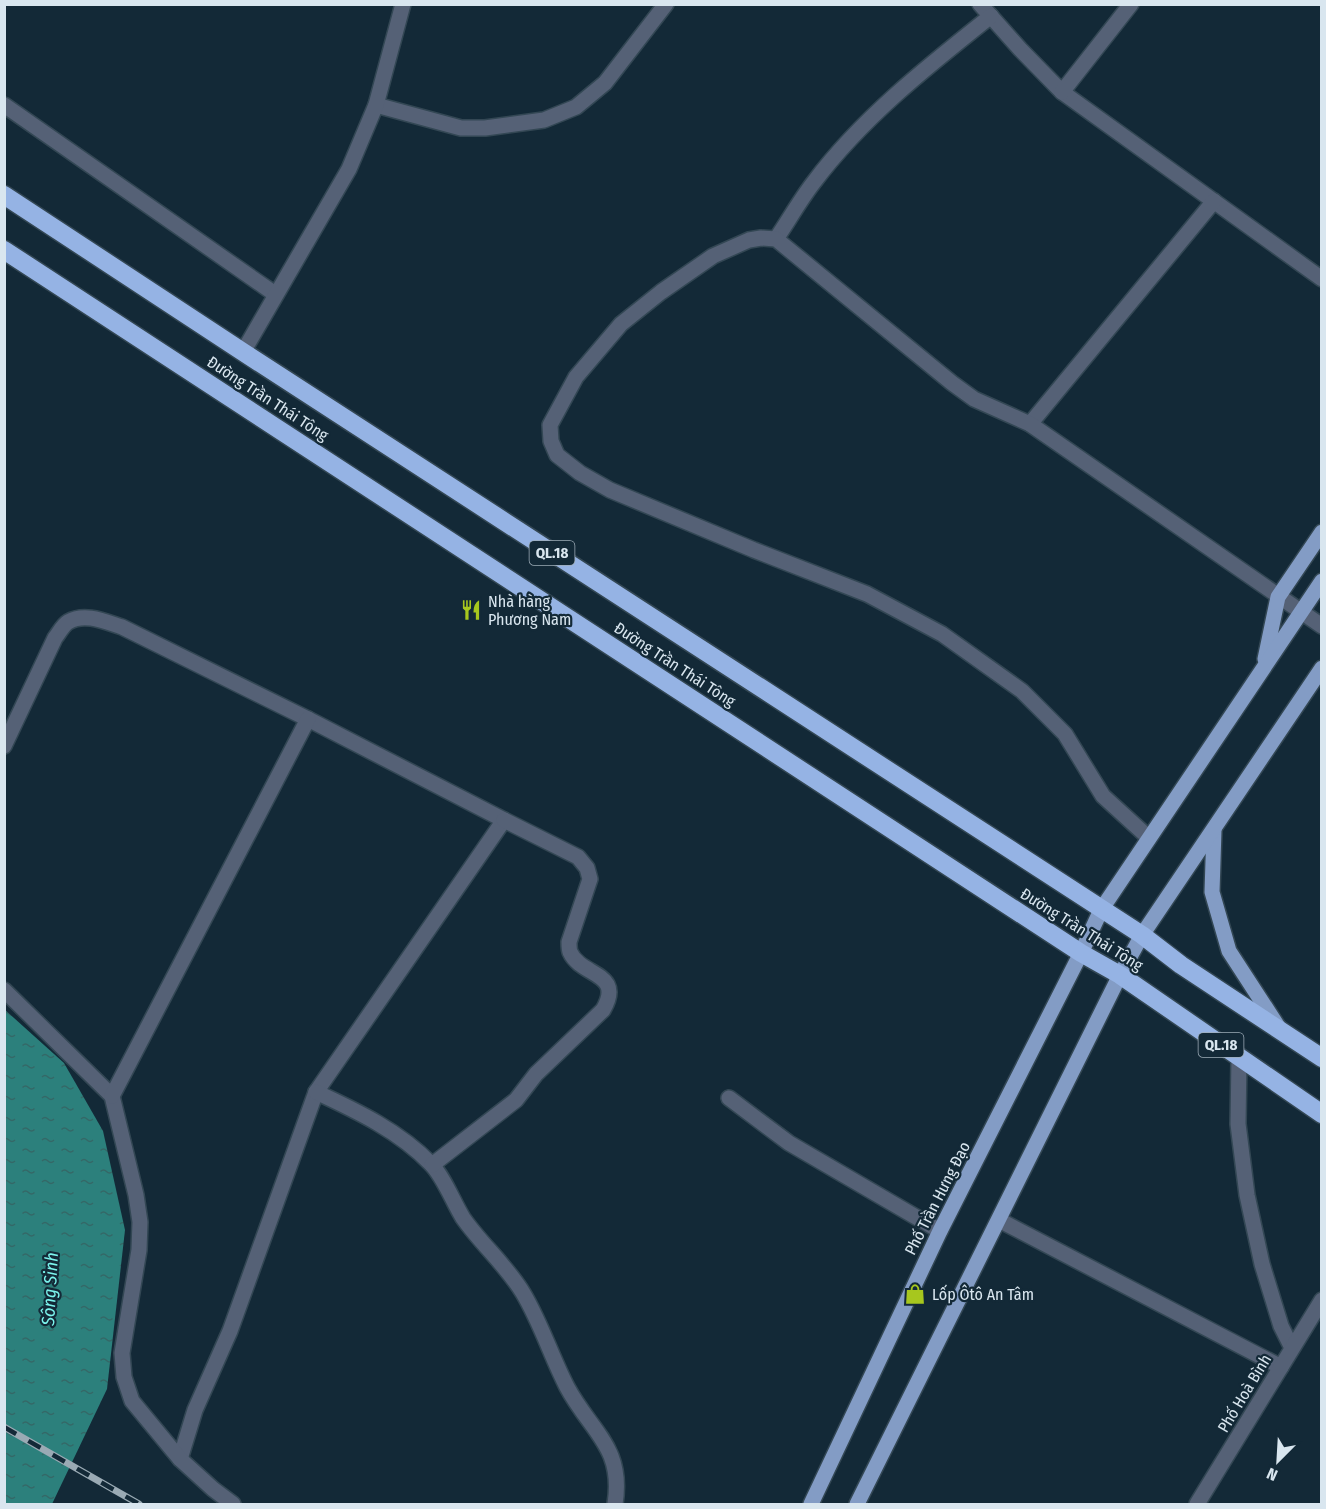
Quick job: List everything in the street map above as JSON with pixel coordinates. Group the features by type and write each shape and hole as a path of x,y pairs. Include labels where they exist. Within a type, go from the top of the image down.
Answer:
{"highway":[{"name":"Đường Trần Thái Tông","path":"4,195 1142,935 1181,964 1322,1058"},
{"name":"Đường Trần Thái Tông","path":"4,250 1081,953 1120,975 1322,1114"}],"main road":[{"path":"1263,668 1278,597 1322,532"},
{"name":"Phố Trần Hưng Đạo","path":"811,1504 940,1231 1101,910 1322,581"},
{"path":"857,1504 1142,935 1322,668"},
{"path":"1303,696 1322,683"},
{"path":"1214,829 1212,892 1229,951 1281,1031"}],"street":[{"path":"243,352 344,177 376,105 403,4"},
{"path":"376,105 461,128 485,128 544,120 576,107 605,82 666,4"},
{"path":"1062,92 1131,4"},
{"path":"776,239 813,182 846,145 985,10 1062,92 1322,279"},
{"path":"4,105 275,294"},
{"path":"1030,424 1214,201"},
{"path":"1149,838 1103,796 1065,734 1022,691 942,634 867,594 610,490 580,473 556,455 551,441 550,425 576,377 621,324 661,292 713,256 749,240 776,239 974,399 1030,424 1322,626"},
{"path":"4,746 55,638 67,623 82,618 98,619 122,627 308,719 578,857 587,868 590,879 569,942 570,952 606,982 610,990 609,1000 603,1010 536,1074 516,1100 432,1165"},
{"path":"112,1096 308,719"},
{"path":"180,1459 195,1410 230,1331 316,1092 504,820"},
{"path":"4,990 112,1096 136,1195 140,1222 139,1250 122,1353 124,1377 132,1401 180,1459 233,1504"},
{"path":"1239,1058 1238,1124 1247,1195 1262,1264 1281,1326 1292,1348"},
{"path":"316,1092 357,1111 391,1131 432,1165 464,1219 522,1291 568,1388 608,1446 615,1464 618,1485 615,1504"},
{"path":"729,1098 789,1143 940,1231"},
{"path":"999,1220 1281,1367"},
{"name":"Phố Hoà Bình","path":"1197,1504 1322,1300"}],"water":[{"name":"Sông Sinh","path":"4,1009 64,1063 103,1131 125,1230 107,1389 52,1504 5,1504"}],"railway":[{"path":"4,1427 139,1504"}],"place":[{"name":"Nhà hàng Phương Nam","path":"471,610"},
{"name":"Lốp Ôtô An Tâm","path":"915,1294"}]}
